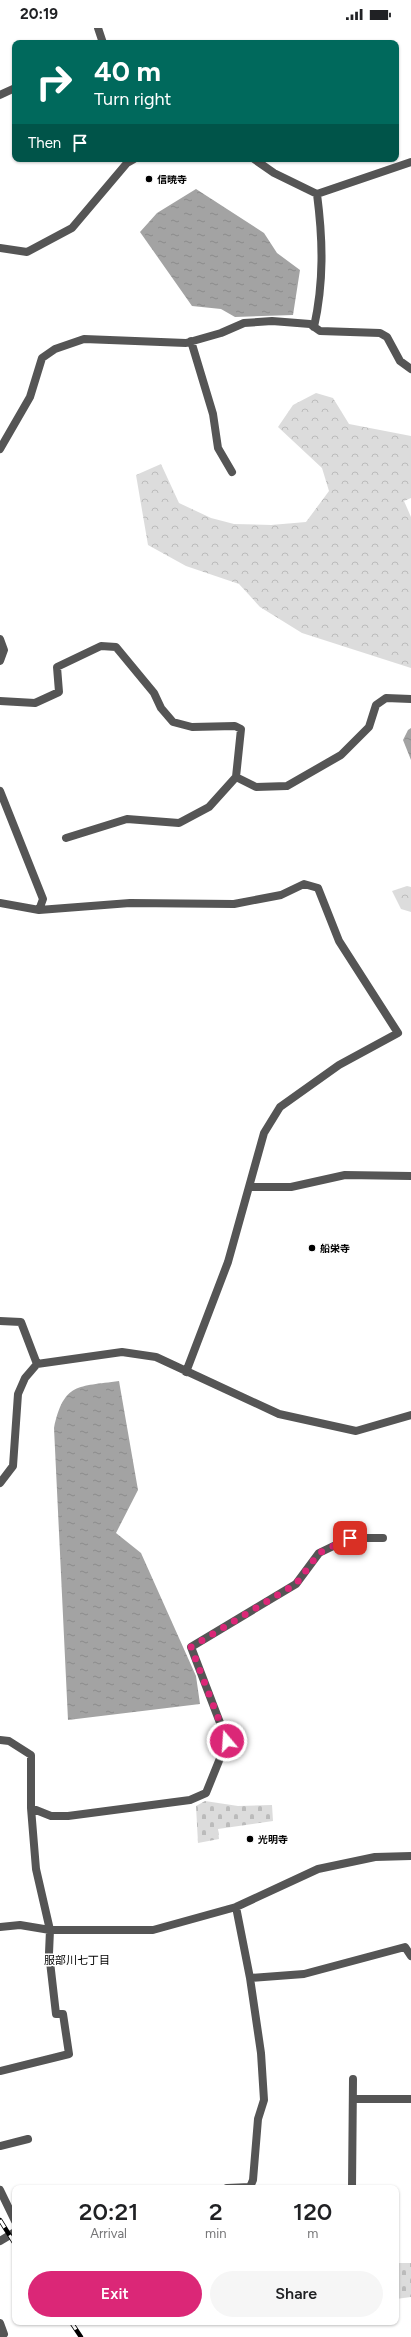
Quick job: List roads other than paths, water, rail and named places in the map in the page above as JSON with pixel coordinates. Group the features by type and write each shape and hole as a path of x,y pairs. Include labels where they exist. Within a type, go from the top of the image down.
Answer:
{"street":[{"path":"98,28 101,40"},
{"path":"0,95 12,89"},
{"path":"0,248 27,252 72,228 129,162"},
{"path":"258,162 274,173 317,194 411,162"},
{"path":"314,327 320,300 323,271 323,237 317,194"},
{"path":"0,449 30,397 42,358 55,349 84,339 191,341 221,333 244,323 272,321 310,324 320,331 380,333 387,337 400,360 411,369"},
{"path":"191,341 213,414 218,448 232,472"},
{"path":"0,639 4,650 1,657"},
{"path":"0,701 35,703 59,692 57,667 101,646 116,647 154,693 161,708 173,722 192,727 235,726 241,729 236,777 209,807 179,823 127,819 66,838"},
{"path":"236,777 256,787 287,786 341,755 369,727 376,705 386,698 411,699"},
{"path":"0,791 43,899 39,910"},
{"path":"0,904 39,910 130,903 234,904 281,895 304,884 318,888 339,941 398,1033 339,1065 280,1107 264,1133 228,1262 186,1372"},
{"path":"249,1187 291,1187 345,1175 411,1176"},
{"path":"0,1321 20,1322 37,1364"},
{"path":"0,1483 13,1466 18,1394 25,1378 37,1364 122,1352 156,1357 278,1414 356,1431 411,1415"},
{"path":"31,1808 51,1816 68,1816 190,1800 206,1792 227,1741 191,1647 296,1584 319,1553 350,1538 383,1538"},
{"path":"0,1740 9,1741 31,1755 31,1808 36,1869 50,1930 49,1953 56,2014 63,2014 69,2054 0,2071"},
{"path":"0,1927 20,1925 50,1930 153,1930 236,1907 318,1869 375,1857 411,1856"},
{"path":"236,1907 250,1978 261,2053 264,2100 257,2125 253,2180 251,2185"},
{"path":"250,1978 304,1974 405,1948 411,1956"},
{"path":"352,2185 353,2079"},
{"path":"353,2099 411,2099"},
{"path":"0,2146 28,2139"},
{"path":"0,2190 12,2215"},
{"path":"0,2241 12,2234"},
{"path":"0,2323 3,2336"}],"water":[{"path":"196,189 264,233 277,253 300,270 293,315 235,317 221,309 192,306 140,232 157,213"},
{"path":"411,728 411,760 403,740 408,730"},
{"path":"119,1381 138,1490 116,1533 141,1553 196,1676 200,1704 68,1720 54,1428 58,1413 68,1394 83,1386"}],"railway":[{"path":"0,2220 12,2239"},
{"path":"73,2325 81,2337"}],"place":[{"name":"信暁寺","path":"149,179"},
{"name":"船栄寺","path":"312,1248"},
{"name":"光明寺","path":"250,1839"}],"district":[{"name":"服部川七丁目","path":"77,1960"}]}
